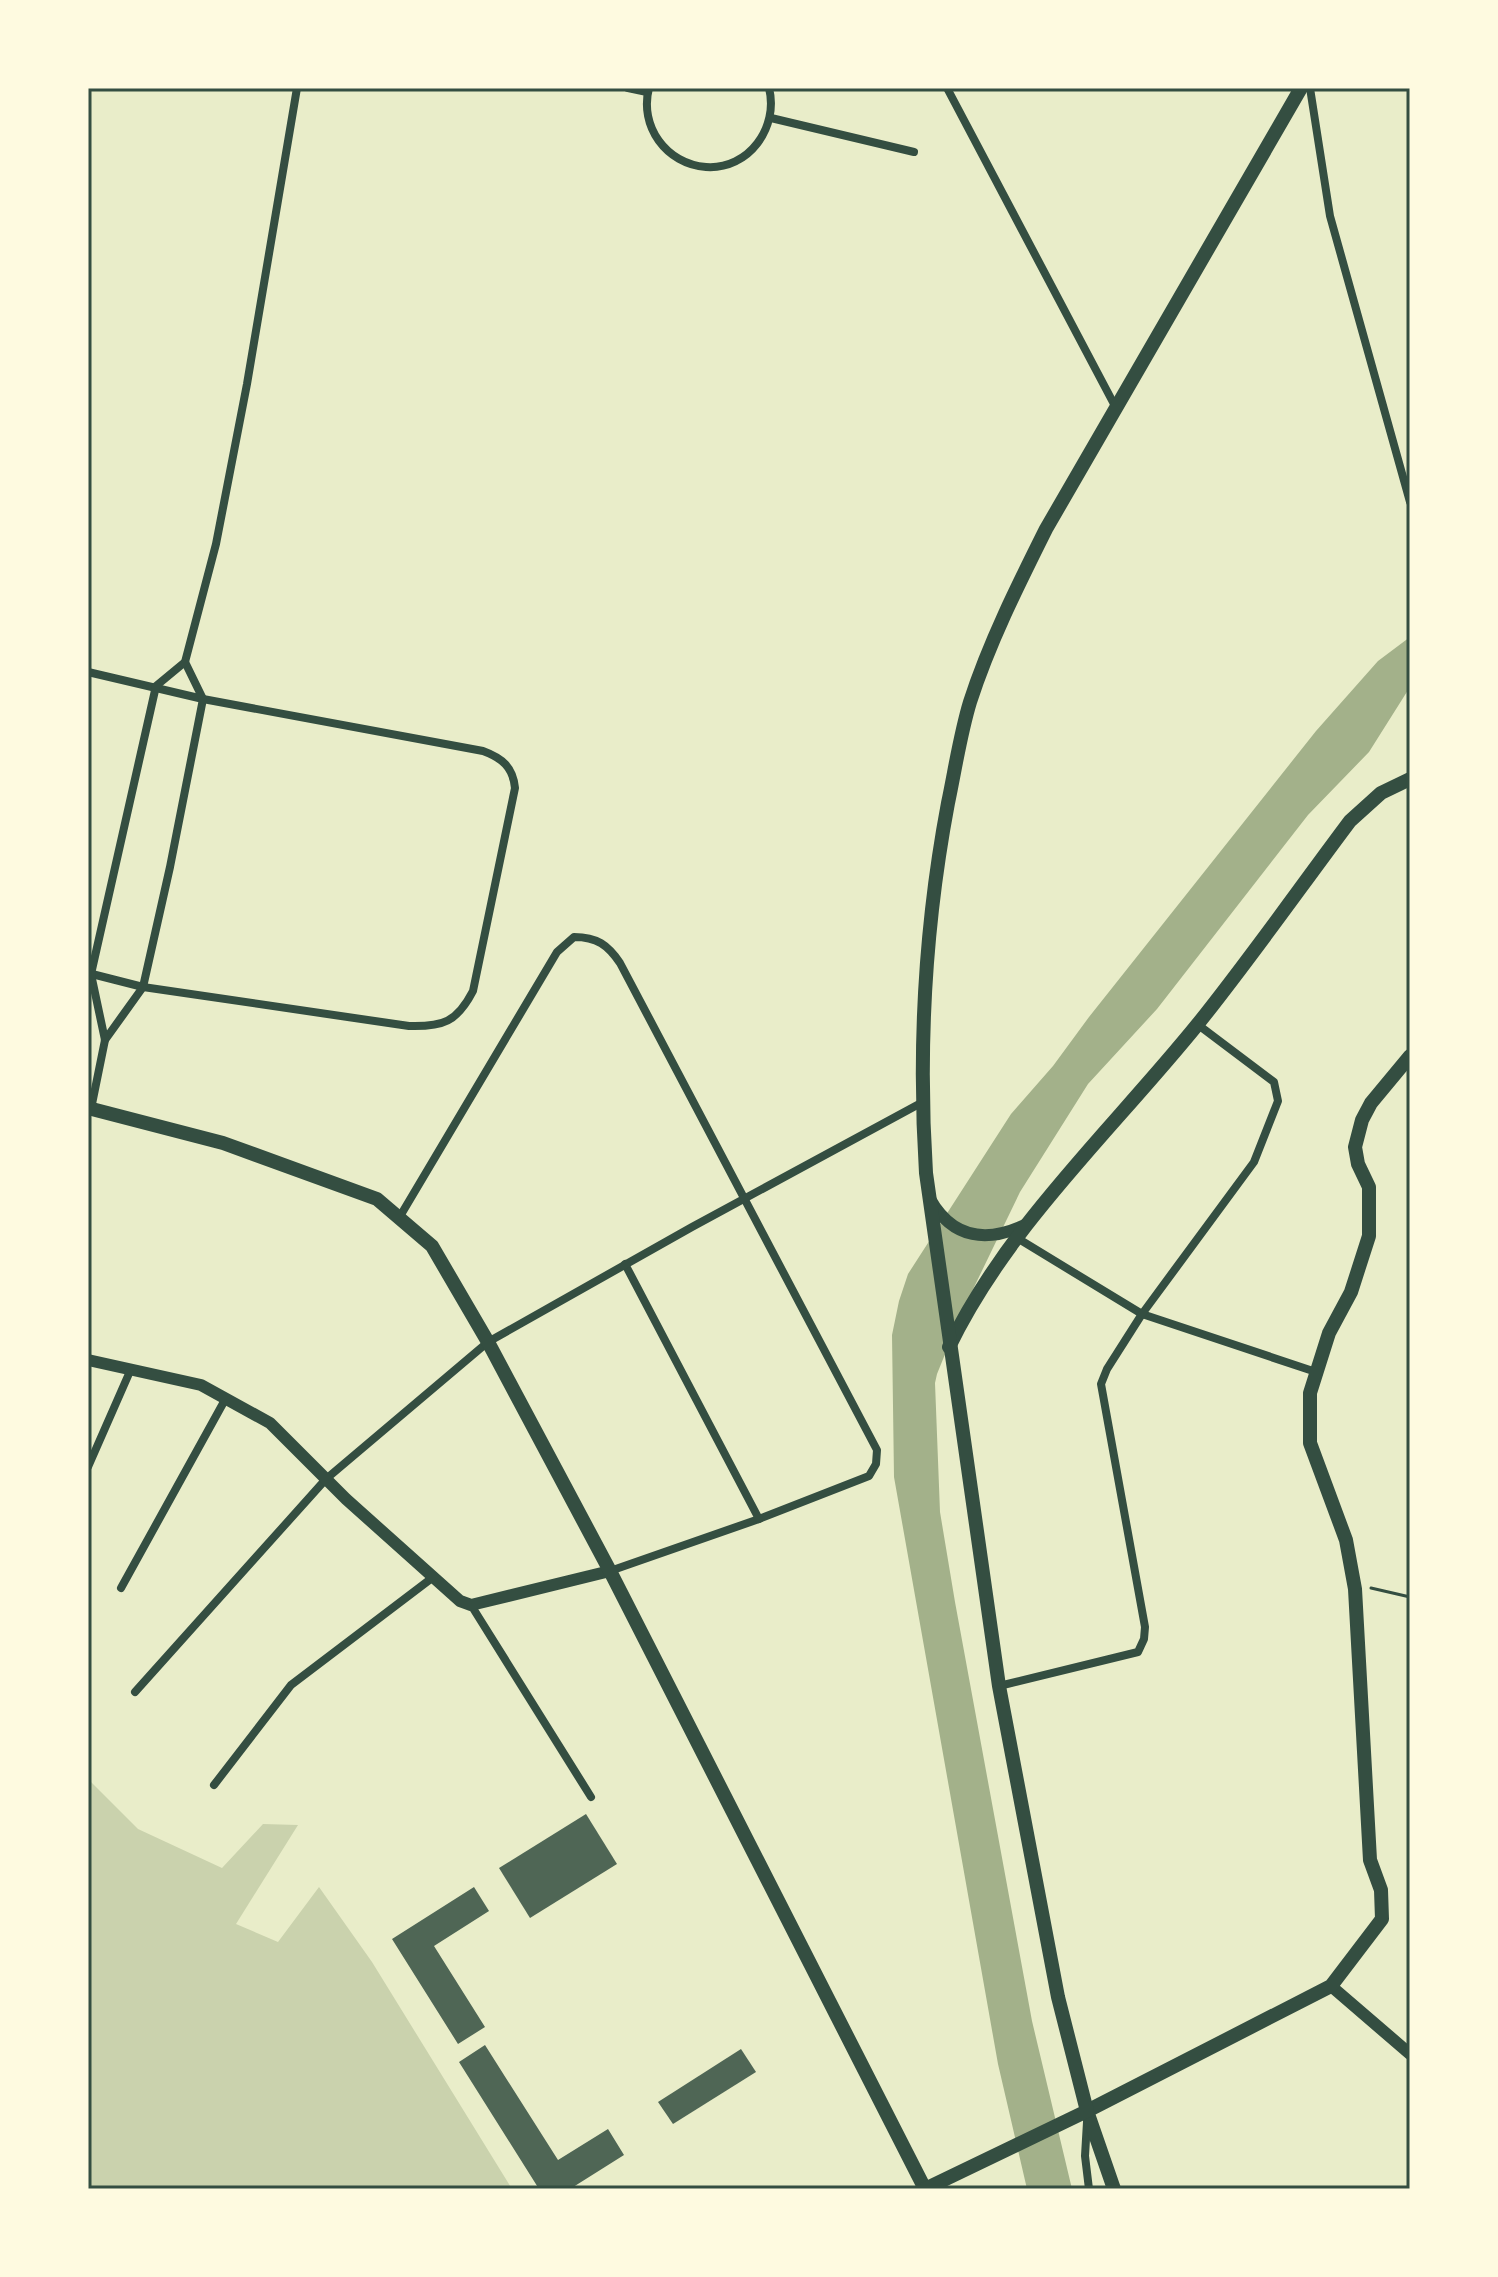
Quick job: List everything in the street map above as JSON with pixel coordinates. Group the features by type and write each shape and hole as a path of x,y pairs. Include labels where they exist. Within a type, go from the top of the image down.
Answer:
{"main road":[{"path":"1114,2189 1087,2111 1058,1997 999,1686 949,1347 929,1196 921,1103 924,995 933,889 970,703 1018,587 1072,481 1301,88"},
{"path":"949,1347 978,1292 1029,1222 1197,1024 1350,821 1381,793 1410,779"},
{"path":"89,1109 223,1143 377,1199 432,1246 488,1342 610,1571 925,2189 995,2157 1331,1986 1383,1914 1381,1890 1370,1860 1355,1586 1346,1540 1310,1443 1310,1393 1329,1333 1351,1292 1369,1236 1369,1187 1358,1164 1355,1147 1362,1120 1371,1103 1410,1056"}],"street":[{"path":"105,1040 90,973 156,686 185,662 216,544 297,88"},
{"path":"628,88 648,90 646,113 653,134 667,151 686,162 707,167 728,164 747,154 762,138 771,118 769,88"},
{"path":"947,88 1115,406"},
{"path":"1310,88 1330,216 1410,502"},
{"path":"771,118 914,152"},
{"path":"89,1109 105,1040 143,987 170,867 203,699 185,662"},
{"path":"88,672 203,699 483,751 505,763 511,771 515,788 473,991 465,1007 453,1019 426,1026 409,1026 143,987 90,973"},
{"path":"88,1360 201,1385 270,1423 432,1578 460,1601 471,1605 610,1571 759,1519 869,1476 876,1464 877,1450 620,963 609,948 592,937 574,937 557,952 399,1218"},
{"path":"999,1686 1138,1652 1144,1639 1145,1627 1101,1384 1107,1369 1142,1314 1254,1162 1278,1101 1274,1082 1197,1024"},
{"path":"135,1692 326,1479 488,1342 921,1103"},
{"path":"929,1196 942,1215 975,1236 997,1236 1029,1222"},
{"path":"1017,1238 1142,1314 1316,1372"},
{"path":"625,1264 759,1519"},
{"path":"88,1467 131,1369"},
{"path":"121,1588 226,1398"},
{"path":"214,1785 291,1685 432,1578"},
{"path":"471,1605 591,1797"},
{"path":"1331,1986 1410,2054"},
{"path":"1087,2111 1085,2156 1089,2189"}],"path":[{"path":"1355,1586 1410,1597"}],"shaded area":[{"path":"1410,637 1410,687 1369,752 1308,815 1157,1009 1088,1084 1020,1192 963,1310 937,1374 940,1512 1032,2021 1072,2189 1027,2189 998,2064 894,1477 892,1335 899,1301 908,1274 1011,1114 1053,1066 1316,731 1378,661"},
{"path":"88,1779 138,1829 222,1868 263,1824 298,1825 236,1924 278,1942 319,1887 372,1962 512,2189 88,2189"}],"building":[{"path":"586,1814 617,1864 530,1918 499,1868"},
{"path":"474,1887 489,1911 434,1946 485,2027 458,2044 392,1939"},
{"path":"485,2045 558,2160 608,2129 624,2155 570,2189 539,2189 459,2062"},
{"path":"741,2049 756,2072 673,2124 658,2102"}]}
